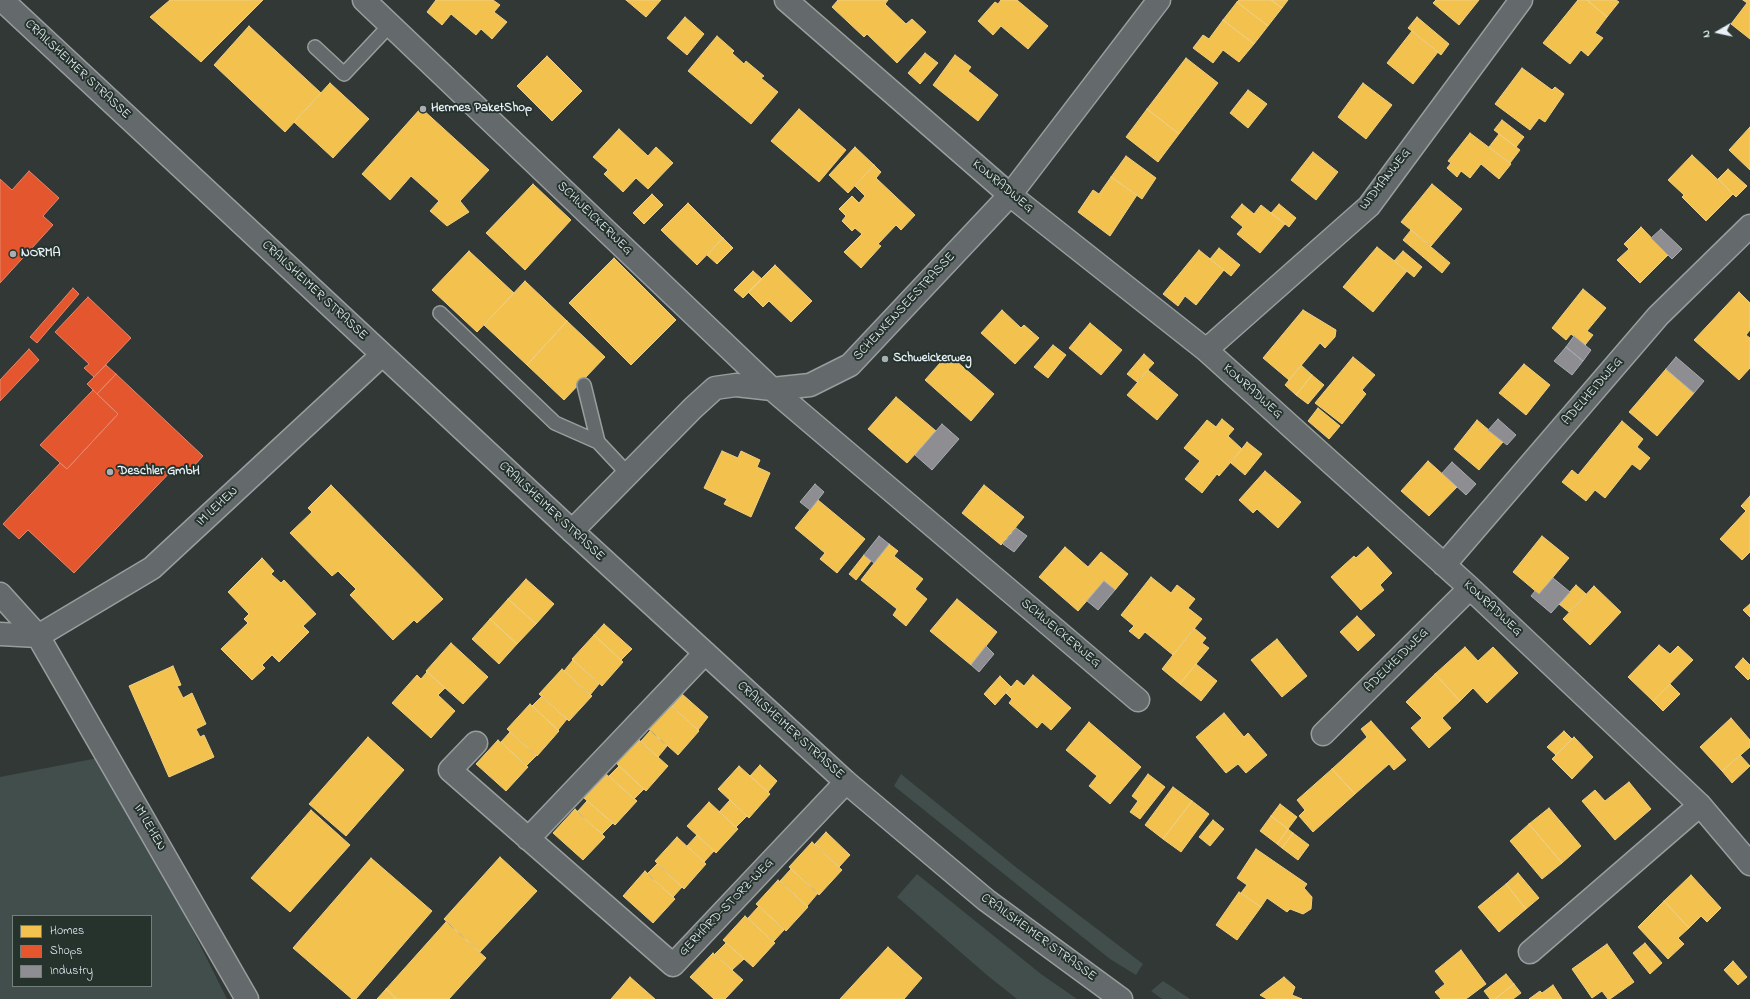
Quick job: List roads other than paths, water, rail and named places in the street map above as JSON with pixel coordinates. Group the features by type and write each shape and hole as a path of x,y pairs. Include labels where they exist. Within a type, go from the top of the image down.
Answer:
{"street":[{"name":"CRAILSHEIMER STRASSE","path":"2,0 572,532 846,782 986,900 1121,999"},
{"name":"KONRADWEG","path":"786,0 1010,195 1206,350 1470,588 1700,805 1750,864"},
{"name":"SCHENKENSEESTRASSE","path":"572,532 693,408 715,388 736,385 772,389 810,385 850,365 1010,195 1160,0"},
{"name":"WIDMANWEG","path":"1206,350 1369,206 1521,0"},
{"name":"SCHWEICKERWEG","path":"368,2 390,25 772,389 1138,700"},
{"name":"ADELHEIDWEG","path":"1444,565 1658,316 1750,226"},
{"name":"IM LEHEN","path":"38,636 152,568 382,355"},
{"name":"ADELHEIDWEG","path":"1323,734 1470,588"},
{"name":"IM LEHEN","path":"0,594 38,636 247,999"},
{"path":"0,634 38,636"},
{"path":"528,839 705,653"},
{"name":"GERHARD-STORZ-WEG","path":"476,743 450,770 673,965 846,782"},
{"path":"1530,952 1700,805"}],"lane":[{"path":"315,47 344,74 390,25"},
{"path":"440,313 555,423 598,442 628,474"},
{"path":"584,385 598,442"}],"place":[{"name":"Hermes PaketShop","path":"423,109"},
{"name":"NORMA","path":"13,254"},
{"name":"Schweickerweg","path":"885,359"},
{"name":"Deschler GmbH","path":"110,472"}]}
